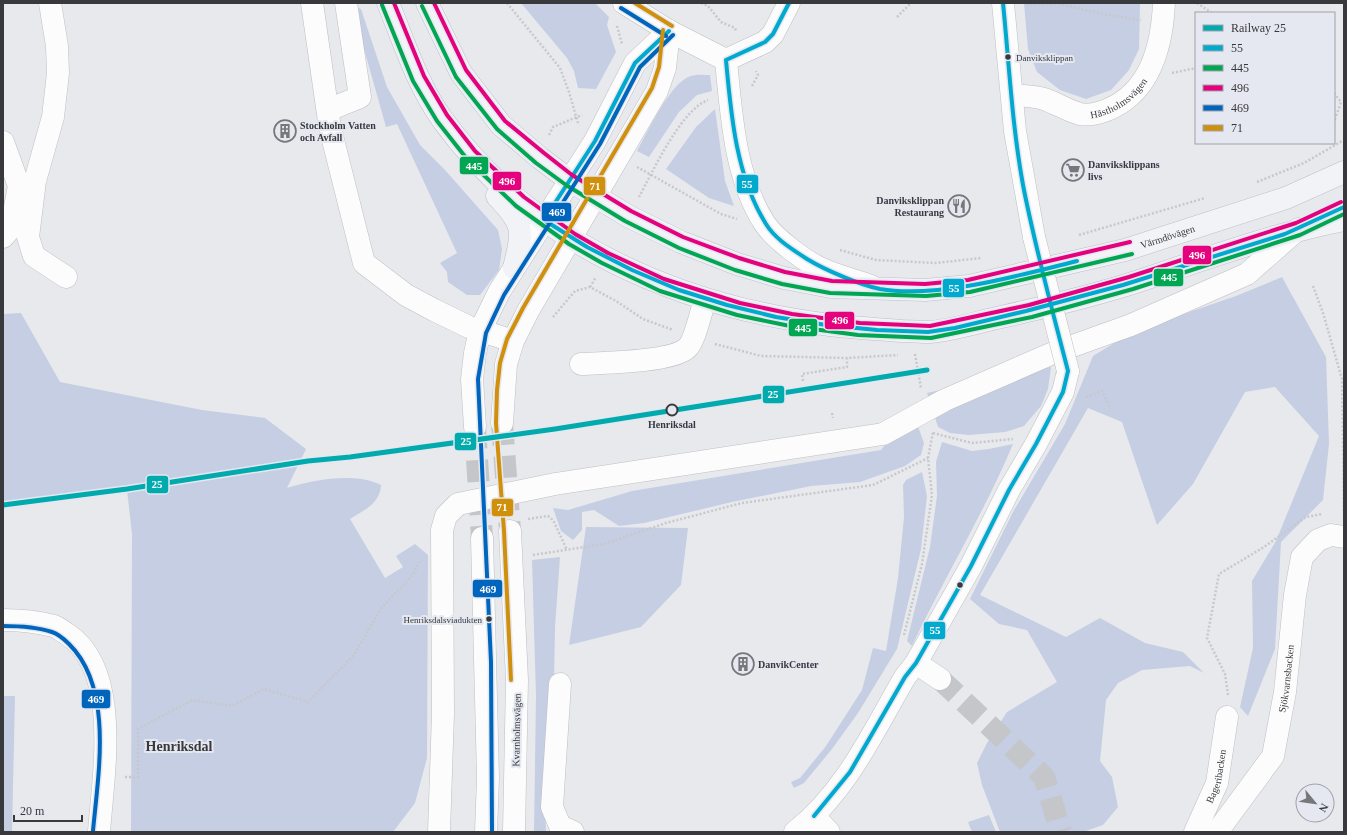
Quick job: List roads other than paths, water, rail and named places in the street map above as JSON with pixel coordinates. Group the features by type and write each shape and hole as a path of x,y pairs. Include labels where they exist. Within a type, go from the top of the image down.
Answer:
{"main road":[{"path":"381,3 379,12 388,43 413,96 442,139 510,210 519,222 521,234 514,268"},
{"path":"388,3 419,79 442,118 472,155 506,190 544,220 572,239 605,258 662,285 738,309 791,320 859,329 930,332 1030,311 1131,283 1298,229 1344,220"},
{"name":"Värmdövägen","path":"427,3 461,73 501,125 569,180 628,216 681,242 737,264 784,278 831,287 925,290 969,286 1125,250 1286,198 1344,172"},
{"path":"1298,229 1344,207"}],"street":[{"path":"50,3 57,46 58,73 53,117 35,181 28,237 34,256 66,277"},
{"path":"312,3 330,128 364,263 406,295 480,331 513,341"},
{"path":"328,110 360,97 346,3"},
{"path":"624,3 669,31 726,60"},
{"path":"726,60 764,42 773,34 789,3"},
{"path":"795,832 814,816 850,772 905,677 916,663 971,566 1009,490 1036,444 1063,392 1068,371 1034,237 1022,175 1015,131 1013,95 1003,4"},
{"name":"Hästholmsvägen","path":"1013,95 1042,98 1082,115 1098,113 1115,106 1128,98 1140,86 1160,45 1164,13"},
{"path":"474,427 472,378 475,353 480,331 499,292 595,141 636,63 669,31"},
{"path":"502,423 506,364 513,341 528,311 572,239 657,91 665,68 669,31"},
{"path":"726,60 738,155 752,196 766,225 799,254 822,269 882,289"},
{"path":"3,142 19,186 11,228 3,237"},
{"path":"439,832 443,713 442,530 446,516 458,504 556,484 883,434 946,400 1053,353 1131,325 1246,274 1298,229"},
{"path":"581,364 639,360 680,353 688,348 706,300"},
{"name":"Kvarnholmsvägen","path":"510,531 517,680 514,832"},
{"name":"Sjökvarnsbacken","path":"1217,832 1273,756 1285,692 1295,596 1302,557 1318,540 1331,535 1344,537"},
{"path":"482,538 488,778 486,832"},
{"path":"3,620 56,626 77,641 90,657 96,672 106,714 99,832"},
{"path":"916,663 940,679"},
{"path":"560,684 552,807 560,826 573,832"},
{"name":"Bageribacken","path":"1195,832 1217,783 1227,717"},
{"path":"814,816 829,832"}],"tunnel":[{"path":"502,423 510,531"},
{"path":"475,427 482,538"},
{"path":"940,679 1044,777 1061,832"}],"rail line":[{"name":"25","path":"3,505 127,489 308,461 350,457 555,429 927,370"}],"place":[{"name":"Danviksklippan","path":"1008,57"},
{"name":"Stockholm Vatten och Avfall","path":"285,131"},
{"name":"Danviksklippans livs","path":"1073,170"},
{"name":"Danviksklippan Restaurang","path":"959,206"},
{"name":"Henriksdal","path":"672,410"},
{"name":"Henriksdalsviadukten","path":"489,619"},
{"name":"DanvikCenter","path":"743,664"}],"district":[{"name":"Henriksdal","path":"179,746"}]}
